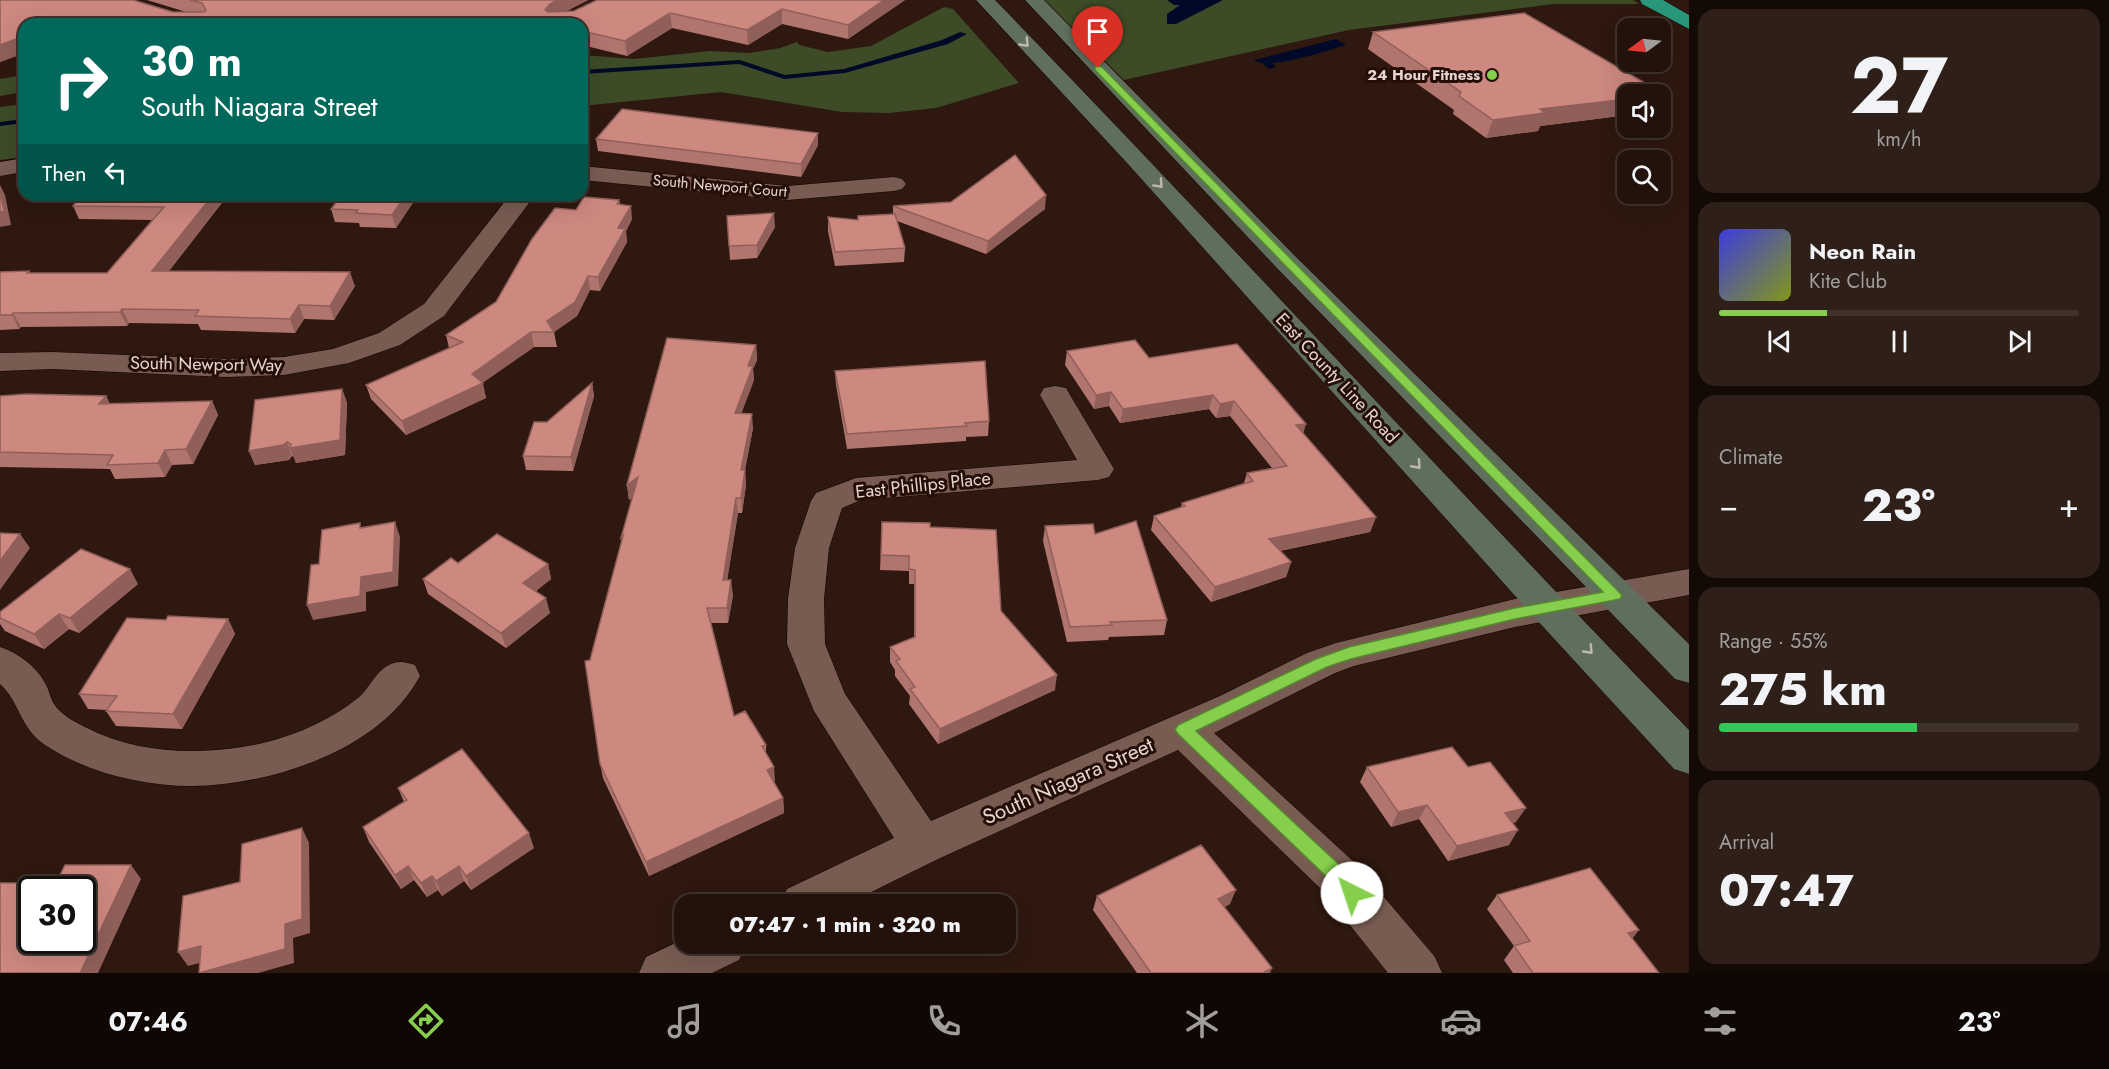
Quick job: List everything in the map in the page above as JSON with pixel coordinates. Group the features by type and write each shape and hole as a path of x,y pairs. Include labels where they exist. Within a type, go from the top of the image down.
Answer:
{"highway":[{"path":"1649,0 1689,23"},
{"path":"1669,0 1689,11"}],"main road":[{"name":"East County Line Road","path":"985,0 1144,168 1548,608 1689,756"},
{"path":"1034,0 1284,260 1689,668"}],"street":[{"path":"0,169 18,166"},
{"name":"South Newport Court","path":"588,174 787,192 894,184"},
{"name":"South Newport Way","path":"0,362 44,361 267,368 305,364 376,345 411,327 434,310 518,201"},
{"name":"East Phillips Place","path":"923,845 828,700 806,644 806,599 812,548 828,501 856,489 1098,469 1055,395"},
{"name":"South Niagara Street","path":"823,894 923,845 1184,730 1321,663 1417,635 1689,582"},
{"path":"0,662 30,691 36,708 59,733 85,749 146,767 204,769 253,762 301,750 342,730 366,714 388,695 401,676"},
{"path":"1184,730 1339,877 1418,973"},
{"path":"663,973 702,954"}],"green space":[{"path":"1045,0 1633,0 1639,4 1554,4 1349,30 1124,80"},
{"path":"944,7 953,9 1019,83 936,108 889,113 842,112 721,92 588,105 588,55 634,59 710,51 749,53 780,48 797,42 799,45 828,52 871,46"},
{"path":"18,76 18,93 0,96 0,79"},
{"path":"18,105 18,158 0,160 0,107"}],"water":[{"path":"1167,0 1223,0 1176,24 1167,24 1167,14 1180,5 1174,5"},
{"path":"1336,39 1346,45 1285,61 1261,63 1254,60"}],"building":[{"path":"0,0 133,0 173,12 204,12 206,10 202,3 190,0 557,0 545,10 548,12 574,11 597,0 884,0 848,25 782,9 747,30 670,13 625,41 588,32 588,18 18,18 18,38 0,45"},
{"path":"1524,13 1617,67 1617,72 1626,72 1647,84 1617,84 1617,100 1540,109 1545,113 1493,120 1459,96 1461,92 1373,32"},
{"path":"622,109 818,133 801,164 596,139"},
{"path":"1015,155 1046,195 988,241 893,206 951,202"},
{"path":"0,190 4,211 0,212"},
{"path":"588,197 619,200 617,204 631,206 618,228 625,229 598,277 588,276 575,302 547,321 554,332 531,332 472,374 483,383 402,421 366,385 463,342 446,335 496,302 532,239 555,208 576,210 582,201 588,201"},
{"path":"77,201 208,201 152,271 350,272 330,306 299,305 290,319 195,316 199,310 122,309 120,312 0,315 0,272 107,273 164,207 73,206"},
{"path":"337,201 402,201 392,215 331,209"},
{"path":"774,213 757,245 729,246 727,216"},
{"path":"895,214 905,248 835,252 828,217 858,220 858,216"},
{"path":"667,338 756,345 748,366 753,366 735,413 752,414 741,470 745,470 741,498 736,498 723,580 731,580 727,608 707,608 734,716 745,711 766,745 762,746 774,767 767,770 783,798 646,862 600,764 585,661 590,660 638,477 627,485"},
{"path":"1135,340 1149,358 1237,344 1306,424 1296,425 1376,517 1269,539 1291,562 1215,587 1154,516 1185,506 1182,503 1253,481 1247,473 1287,466 1234,401 1220,404 1213,395 1123,409 1111,392 1096,395 1067,351"},
{"path":"985,361 989,421 965,423 967,426 847,434 835,371"},
{"path":"592,383 571,457 523,456 534,422 547,422"},
{"path":"342,389 340,440 290,448 291,444 287,442 283,445 249,451 255,400"},
{"path":"27,394 106,396 99,404 212,401 186,449 165,450 158,463 107,465 113,455 0,452 0,396"},
{"path":"1136,521 1167,620 1110,622 1112,625 1070,627 1045,526 1093,524 1095,534"},
{"path":"395,522 393,572 361,577 360,596 307,605 311,565 319,564 322,530 360,523 360,528"},
{"path":"882,522 930,523 930,527 996,530 1001,611 1057,675 940,729 910,689 915,687 896,661 900,659 890,647 915,637 915,570 909,569 909,556 881,555"},
{"path":"0,533 20,534 0,561"},
{"path":"497,534 548,564 523,583 546,598 501,633 423,579 451,558 458,563"},
{"path":"81,549 130,569 70,618 59,614 34,634 0,618 0,612"},
{"path":"168,616 228,619 173,714 106,711 117,696 79,694 127,618 166,620"},
{"path":"1452,747 1468,767 1490,762 1526,808 1505,813 1518,830 1457,846 1427,805 1398,812 1367,767"},
{"path":"462,749 529,833 466,876 459,866 436,881 432,876 421,883 408,866 395,875 363,827 407,800 398,788"},
{"path":"302,828 302,919 285,924 285,949 199,973 201,946 178,952 183,896 240,882 242,844"},
{"path":"1201,845 1236,890 1218,899 1272,968 1263,973 1151,973 1097,896"},
{"path":"65,865 131,865 96,939 96,876 60,876"},
{"path":"1590,868 1639,930 1628,933 1659,973 1533,973 1514,946 1530,941 1497,895"},
{"path":"0,883 18,883 18,954 89,954 80,973 0,973"}],"waterway":[{"path":"588,72 740,62 784,77 845,71 945,42 963,34"},
{"path":"1266,62 1272,67"},
{"path":"0,124 18,122"}],"place":[{"name":"24 Hour Fitness","path":"1492,75"}],"route":[{"path":"1098,68 1615,595 1515,613 1349,653 1321,663 1184,730 1339,877 1352,893"}]}
